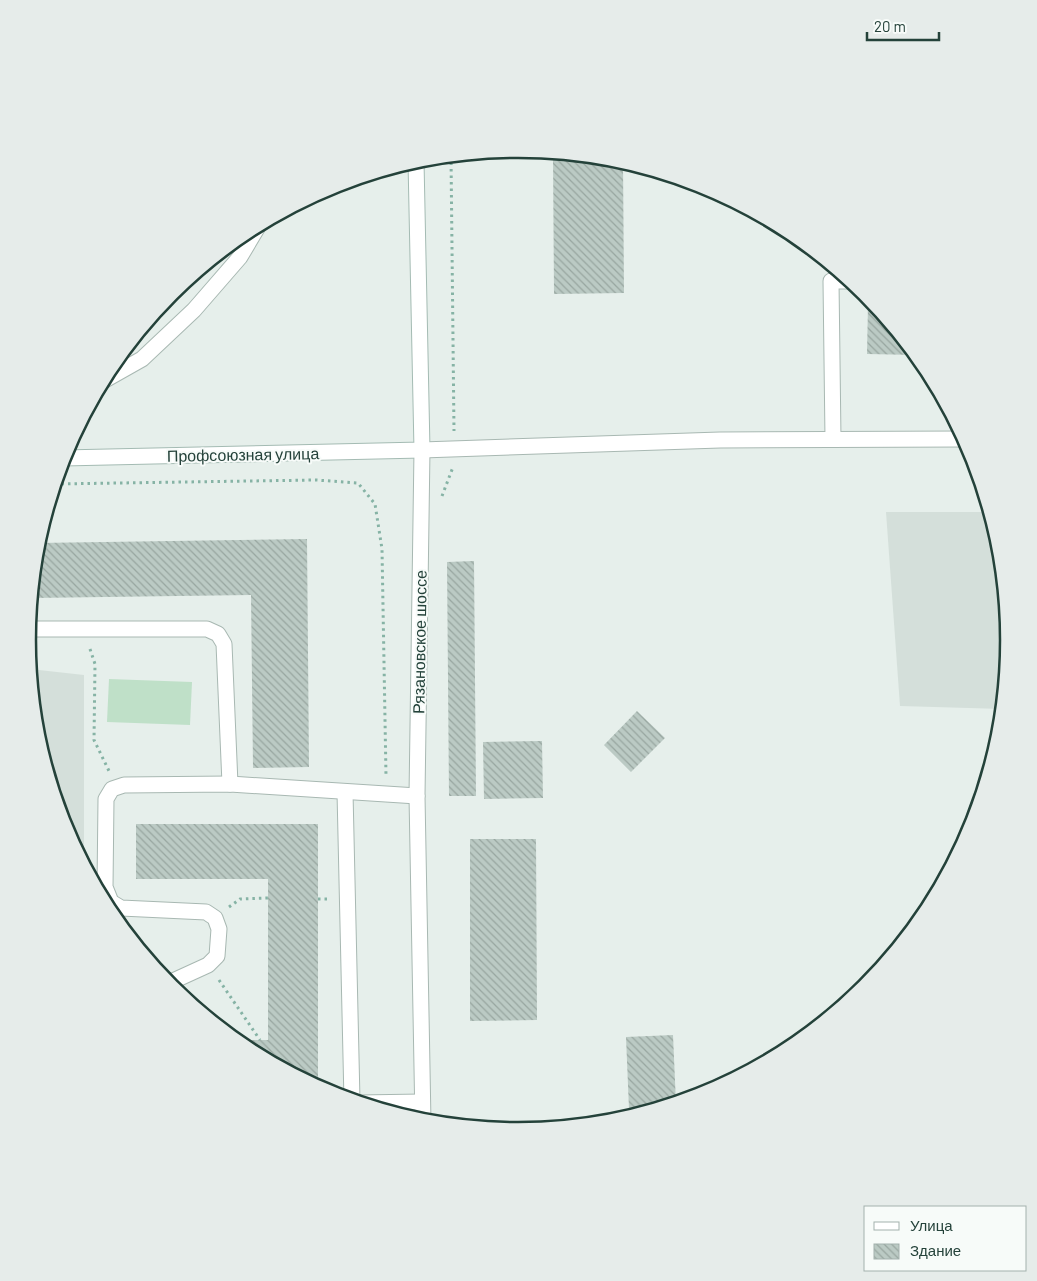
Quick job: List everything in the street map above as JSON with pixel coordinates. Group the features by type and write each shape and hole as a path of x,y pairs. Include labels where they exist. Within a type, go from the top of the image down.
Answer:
{"street":[{"name":"Рязановское шоссе","path":"416,170 422,450 417,796 423,1113"},
{"path":"119,372 142,359 194,310 240,256 250,241"},
{"path":"833,439 831,281 839,281"},
{"name":"Профсоюзная улица","path":"72,458 422,450 720,440 956,439"},
{"path":"36,629 208,629 218,634 224,644 230,784"},
{"path":"106,890 106,800 112,789 124,785 230,784 417,796"},
{"path":"345,792 352,1093"},
{"path":"116,905 121,908 206,912 215,918 219,929 217,956 208,965 175,980"},
{"path":"382,1103 422,1102"}],"path":[{"path":"451,163 454,437"},
{"path":"439,504 455,462"},
{"path":"62,484 316,480 358,483 375,504 382,549 386,794"},
{"path":"84,629 95,664 94,740 116,788"},
{"path":"215,918 240,899 268,898"},
{"path":"208,965 260,1040"}],"shaded area":[{"path":"886,512 983,512 997,578 1000,609 1000,672 996,709 900,706"},
{"path":"37,670 84,675 84,850 62,796 53,765 40,703"}],"green space":[{"path":"109,679 192,682 190,725 107,722"}],"building":[{"path":"553,159 581,162 623,170 624,293 554,294"},
{"path":"868,308 906,355 867,354"},
{"path":"307,539 309,767 253,768 251,595 38,598 47,543"},
{"path":"474,561 476,796 449,796 447,562"},
{"path":"637,711 665,738 631,772 604,745"},
{"path":"542,741 543,798 484,799 483,742"},
{"path":"136,824 318,824 318,1079 277,1058 250,1040 268,1040 268,879 136,879"},
{"path":"470,839 536,839 537,1020 470,1021"},
{"path":"673,1035 676,1096 629,1109 626,1037"}]}
